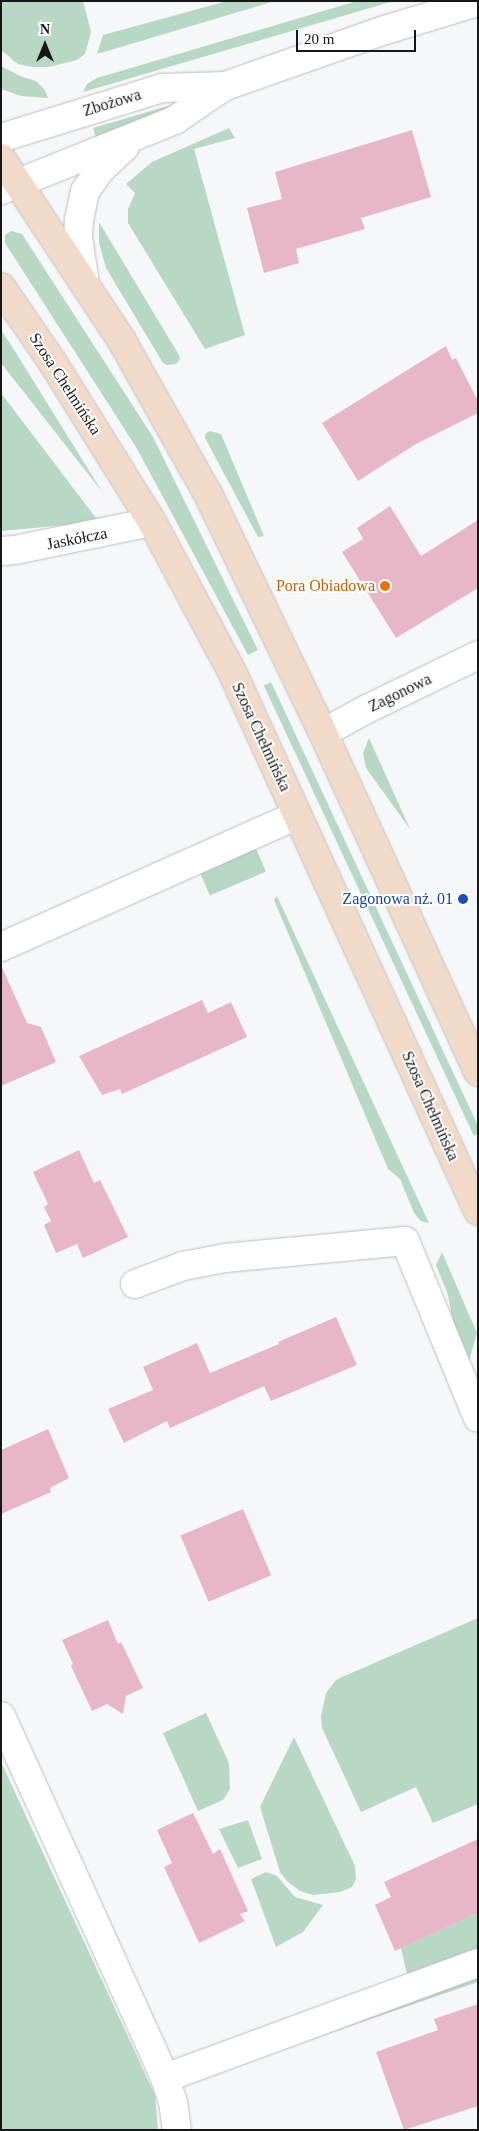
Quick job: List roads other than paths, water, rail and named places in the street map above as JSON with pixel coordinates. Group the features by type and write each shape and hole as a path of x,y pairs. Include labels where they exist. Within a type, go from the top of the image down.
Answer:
{"main road":[{"path":"1,158 10,187 85,284 122,341 208,494 323,733 478,1072"},
{"name":"Szosa Chełmińska","path":"1,287 53,363 152,522 233,674 478,1211"}],"street":[{"name":"Zbożowa","path":"10,187 175,120 225,86 385,30 478,2"},
{"name":"Zbożowa","path":"1,138 163,88 225,86"},
{"name":"Zbożowa","path":"85,284 78,237 80,212 85,191 110,160 144,134"},
{"name":"Jaskółcza","path":"1,551 15,550 152,522"},
{"name":"Zagonowa","path":"323,733 367,708 478,655"},
{"path":"1,947 297,815"},
{"path":"135,1284 183,1266 225,1258 405,1241 478,1418"},
{"path":"1,1716 165,2078 173,2102 177,2130"},
{"path":"165,2078 478,1963"}],"place":[{"name":"Pora Obiadowa","path":"385,586"},
{"name":"Zagonowa nż. 01","path":"463,899"}]}
